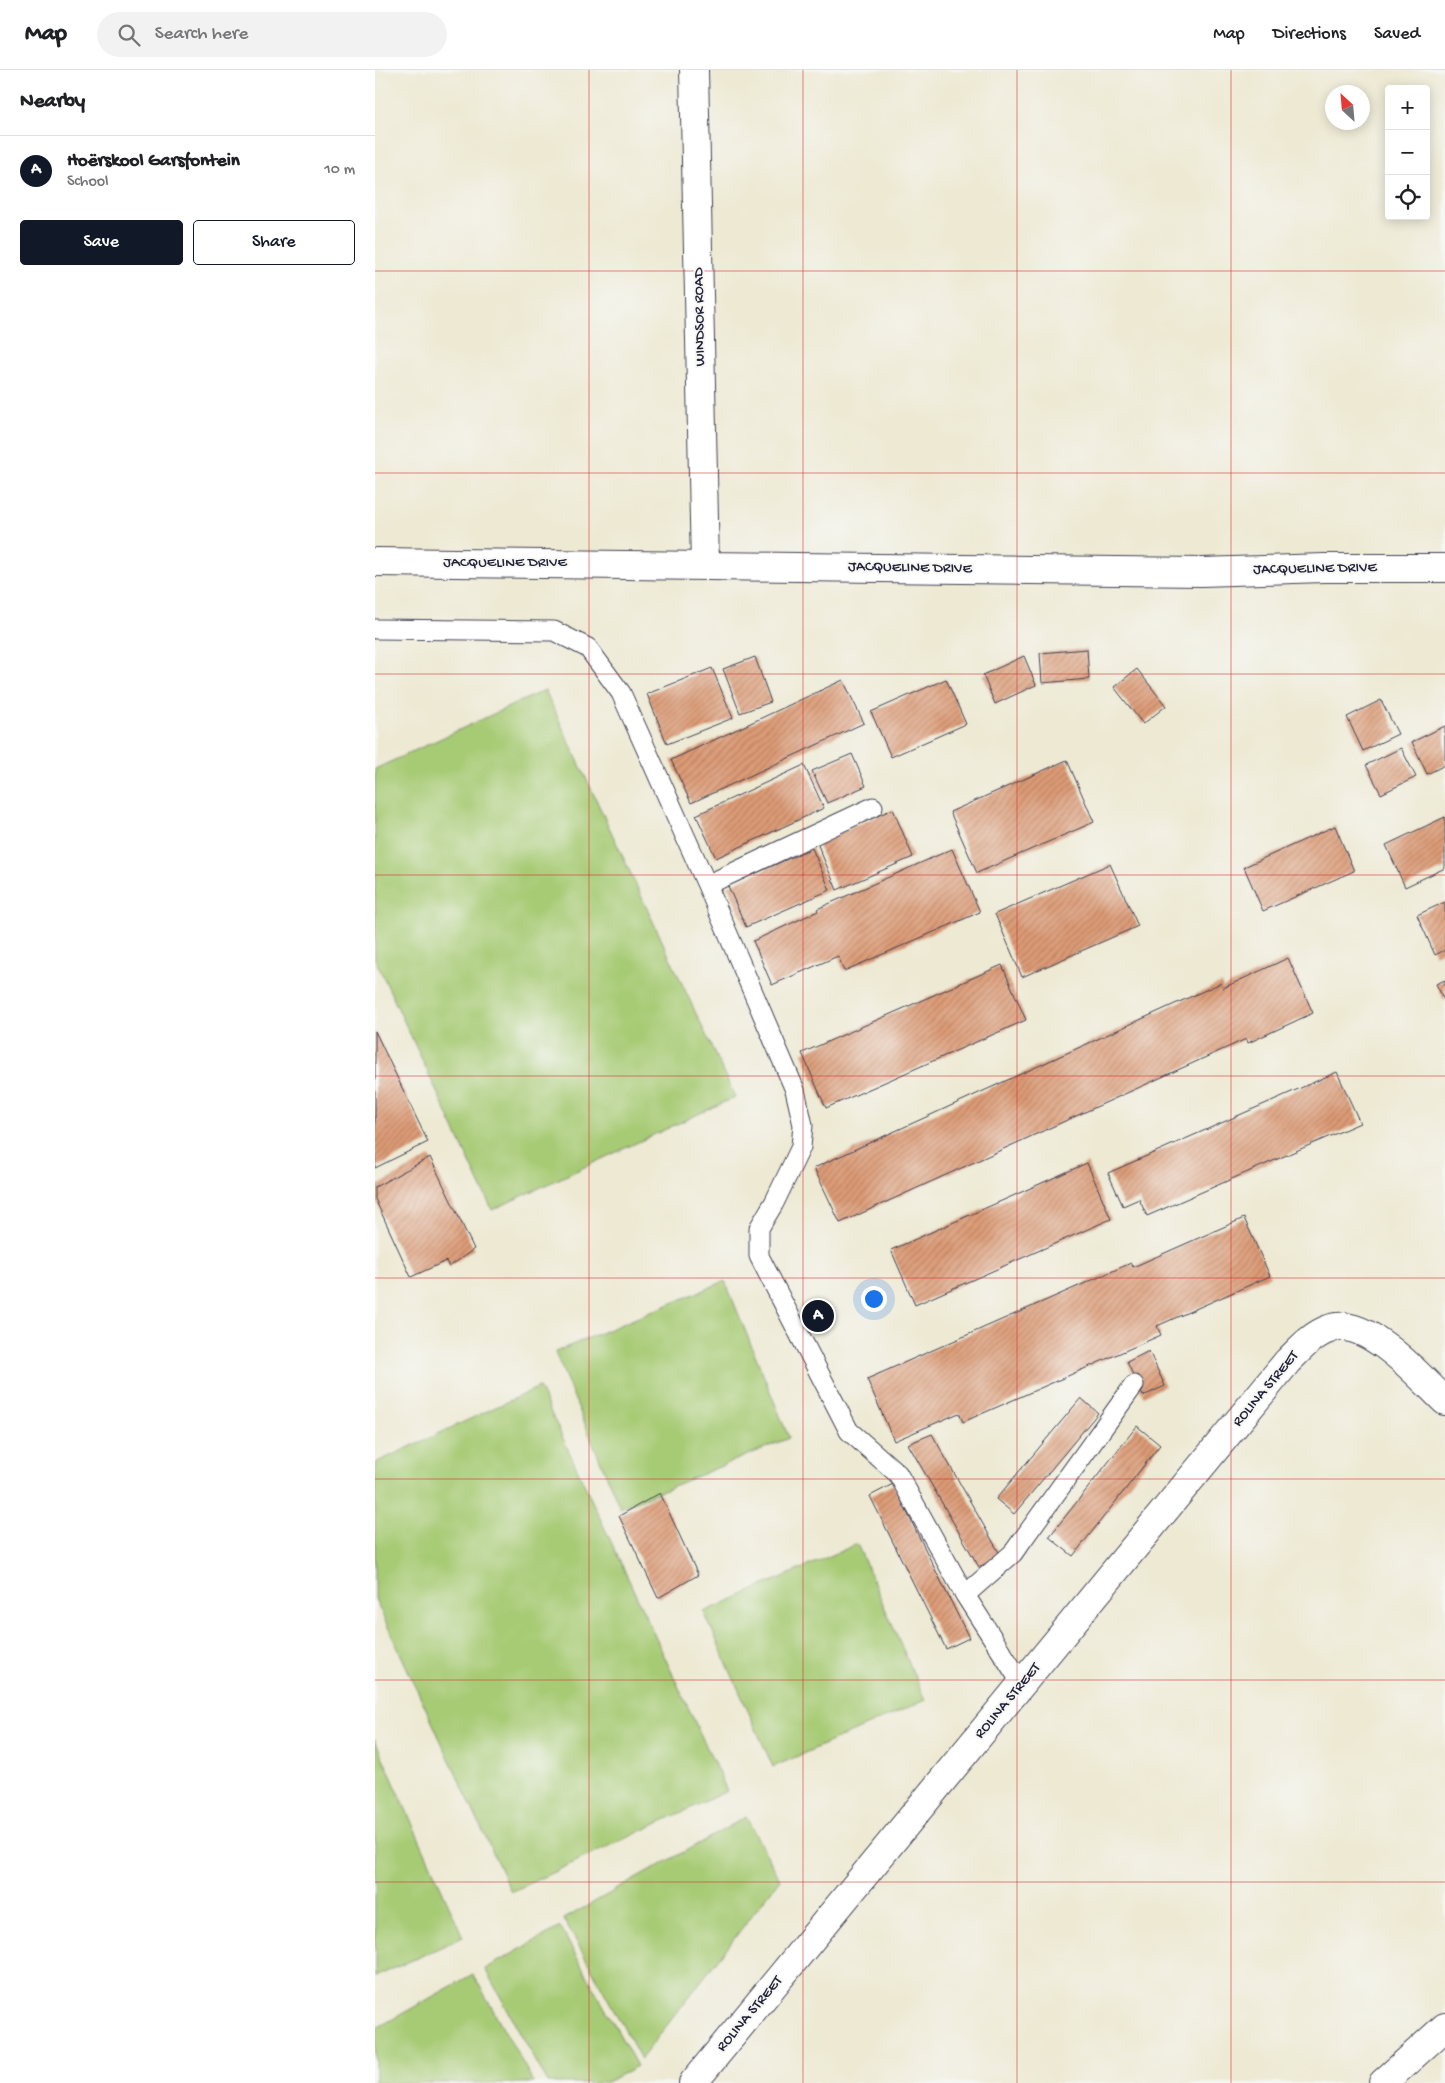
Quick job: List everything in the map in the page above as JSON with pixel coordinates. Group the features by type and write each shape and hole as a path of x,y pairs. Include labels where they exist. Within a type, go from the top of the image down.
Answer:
{"street":[{"name":"WINDSOR ROAD","path":"694,70 705,565"},
{"name":"JACQUELINE DRIVE","path":"375,562 1202,572 1325,568 1445,568"},
{"name":"ROLINA STREET","path":"693,2083 1287,1362 1305,1344 1330,1328 1347,1326 1362,1330 1401,1359 1445,1401"},
{"path":"1383,2083 1445,2027"}],"lane":[{"path":"375,629 554,631 588,648 621,693 707,885 795,1090 803,1125 801,1147 774,1204 759,1228 759,1256 849,1431 898,1474 965,1595 1022,1684"},
{"path":"707,885 873,807"},
{"path":"965,1595 1013,1554 1134,1385"}],"green space":[{"path":"545,690 735,1097 492,1210 375,959 375,769"},
{"path":"725,1281 789,1438 620,1508 555,1352"},
{"path":"539,1387 727,1791 511,1892 375,1599 375,1463"},
{"path":"857,1544 925,1700 773,1767 704,1612"},
{"path":"375,1740 463,1937 375,1977"},
{"path":"746,1817 780,1879 641,2059 564,1919"},
{"path":"560,1927 637,2066 605,2083 548,2083 485,1969"},
{"path":"473,1974 534,2083 375,2083 375,2029"}],"building":[{"path":"1087,649 1089,679 1042,683 1040,653"},
{"path":"1024,656 1036,685 995,704 983,675"},
{"path":"755,657 771,702 740,713 723,669"},
{"path":"712,668 733,718 667,744 647,694"},
{"path":"1137,669 1166,706 1143,724 1114,687"},
{"path":"946,679 966,724 891,757 871,712"},
{"path":"843,680 864,723 691,803 671,760"},
{"path":"1381,700 1398,734 1363,751 1347,717"},
{"path":"1445,726 1445,765 1427,774 1412,742"},
{"path":"1401,748 1416,777 1381,794 1366,765"},
{"path":"852,754 866,786 827,803 812,771"},
{"path":"1067,760 1094,822 977,873 950,812"},
{"path":"804,765 824,808 716,858 696,815"},
{"path":"893,809 913,857 837,890 817,843"},
{"path":"1445,817 1445,868 1405,887 1386,845"},
{"path":"1335,826 1354,871 1263,911 1244,867"},
{"path":"812,848 830,890 746,927 728,886"},
{"path":"952,849 980,912 844,971 838,956 772,985 753,941 818,911 817,909"},
{"path":"1110,864 1138,926 1022,977 995,914"},
{"path":"1445,902 1445,950 1435,955 1417,915"},
{"path":"1288,958 1313,1013 1248,1043 1246,1039 840,1223 814,1168 1221,983 1223,988"},
{"path":"1002,965 1026,1020 826,1108 802,1053"},
{"path":"1445,980 1445,1002 1436,984"},
{"path":"375,1031 428,1142 375,1168"},
{"path":"1337,1072 1360,1123 1147,1216 1139,1199 1123,1206 1108,1173"},
{"path":"430,1157 474,1249 449,1267 446,1261 411,1277 375,1199 375,1187"},
{"path":"1087,1163 1111,1219 915,1305 891,1250"},
{"path":"1244,1218 1270,1276 1157,1326 1161,1335 963,1422 959,1413 894,1441 867,1379 1131,1263 1133,1267"},
{"path":"1149,1351 1165,1386 1143,1396 1127,1362"},
{"path":"1081,1398 1098,1413 1014,1514 996,1499"},
{"path":"1137,1426 1160,1445 1073,1556 1049,1537"},
{"path":"932,1434 1001,1556 979,1567 908,1444"},
{"path":"893,1484 969,1638 946,1649 870,1496"},
{"path":"660,1493 698,1575 658,1598 619,1516"}],"place":[{"name":"Hoërskool Garsfontein","path":"818,1316"}]}
